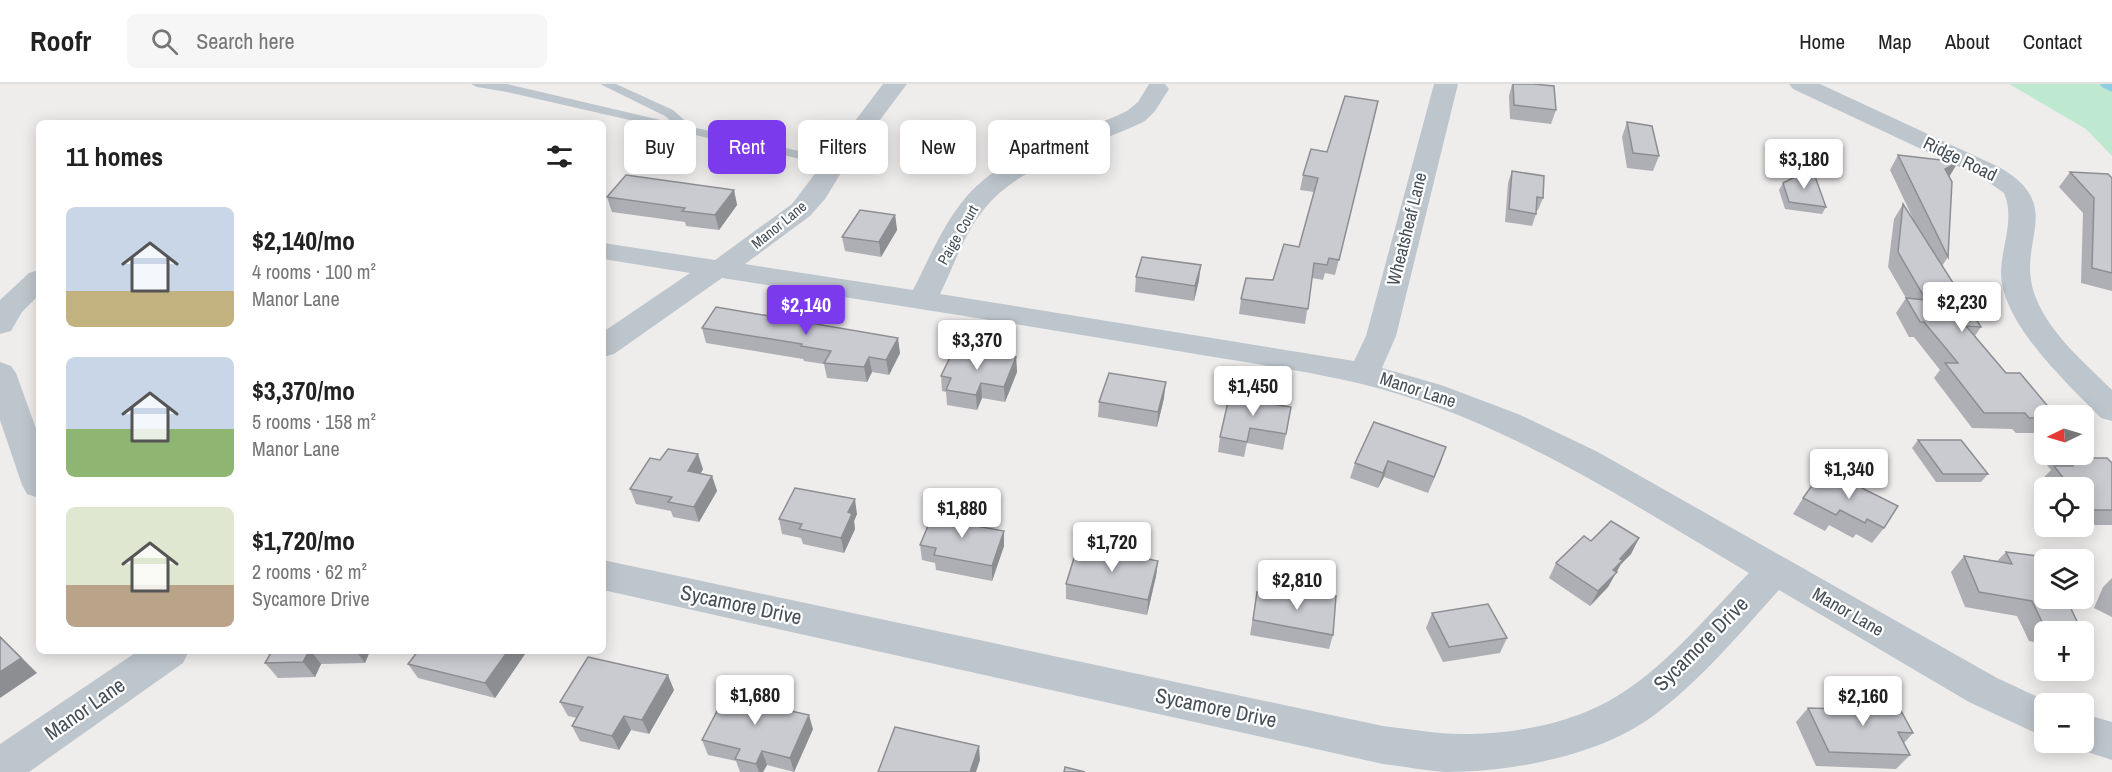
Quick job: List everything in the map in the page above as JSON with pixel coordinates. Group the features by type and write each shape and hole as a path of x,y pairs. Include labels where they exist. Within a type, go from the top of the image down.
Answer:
{"street":[{"name":"Manor Lane","path":"868,120 896,84"},
{"name":"Wheatsheaf Lane","path":"1364,373 1381,336 1446,84"},
{"name":"Ridge Road","path":"1801,84 1990,172 2016,191 2022,207 2014,266 2022,303 2031,318 2059,352 2112,410"},
{"name":"Paige Court","path":"922,300 965,217 988,190 1019,170 1136,116 1147,106 1157,89"},
{"name":"Manor Lane","path":"606,345 801,210 816,194 828,174"},
{"path":"606,252 717,270"},
{"name":"Manor Lane","path":"717,270 922,300 1364,373 1430,393 1506,422 1584,459 1983,690 2034,714"},
{"path":"0,324 11,306 36,282"},
{"path":"0,373 36,476"},
{"name":"Sycamore Drive","path":"606,576 1383,745 1449,753 1507,750 1553,742 1590,730 1640,703 1686,663 1775,570"},
{"name":"Manor Lane","path":"0,768 163,654"},
{"path":"2094,736 2112,741"}],"lane":[{"path":"477,84 514,87 648,120"},
{"path":"606,84 669,113 677,120"},
{"path":"696,132 798,155"}],"green space":[{"path":"2009,84 2112,84 2112,156 2086,129"}],"building":[{"path":"1513,84 1554,86 1556,110 1514,105"},
{"path":"1345,96 1378,101 1339,260 1329,258 1327,265 1314,263 1308,309 1241,299 1246,278 1273,280 1284,244 1299,247 1318,178 1303,175 1311,149 1327,152"},
{"path":"1627,122 1652,126 1659,156 1633,153"},
{"path":"1898,155 1958,162 1945,169 1952,182 1948,257"},
{"path":"1812,168 1826,207 1789,202 1783,183"},
{"path":"1512,171 1544,176 1543,198 1537,197 1536,214 1509,209"},
{"path":"2070,172 2108,174 2112,178 2112,273 2092,268 2094,198"},
{"path":"626,175 734,190 715,215 682,211 685,208 607,197"},
{"path":"1903,204 1981,327 1966,326 2006,373 2020,373 2047,405 2034,405 2034,418 2029,418 2025,413 1984,413 1945,363 1958,363 1924,322 1920,322 1906,298 1926,300 1898,252"},
{"path":"860,210 895,215 879,242 842,237"},
{"path":"1142,257 1201,265 1195,286 1136,277"},
{"path":"716,307 898,338 886,360 869,357 864,367 824,363 831,351 801,346 802,344 702,328"},
{"path":"953,351 978,356 980,351 1016,357 1004,387 981,383 976,395 946,390 951,378 941,376"},
{"path":"1109,373 1166,382 1158,412 1099,402"},
{"path":"1230,393 1291,407 1286,434 1250,428 1247,442 1220,437"},
{"path":"1374,422 1446,447 1434,477 1388,461 1383,473 1355,463"},
{"path":"1918,440 1961,440 1988,474 1943,474"},
{"path":"668,449 698,454 688,471 712,476 694,507 668,502 672,497 630,489 650,458 660,460"},
{"path":"2094,458 2107,458 2112,463 2112,510 2094,510 2094,477 2062,477 2054,466 2094,465"},
{"path":"1824,469 1898,506 1884,528 1867,519 1865,523 1840,510 1836,515 1803,498"},
{"path":"795,488 855,499 848,512 852,514 841,538 799,529 802,524 779,519"},
{"path":"934,512 979,521 976,526 1004,531 992,566 934,555 936,548 920,545"},
{"path":"1611,521 1639,538 1620,559 1623,560 1613,570 1617,572 1598,591 1556,563 1584,536 1591,541"},
{"path":"1078,545 1158,561 1148,600 1066,584"},
{"path":"2006,552 2034,556 2034,605 2032,601 1979,592 1964,556 2012,564"},
{"path":"1273,590 1308,596 1309,592 1336,596 1333,635 1253,620 1257,592 1272,595"},
{"path":"1488,604 1507,638 1449,647 1432,613"},
{"path":"2036,609 2071,609 2077,621 2042,621"},
{"path":"0,637 21,658 0,672"},
{"path":"270,654 307,654 303,662 265,663"},
{"path":"416,654 506,654 485,683 408,664"},
{"path":"588,657 668,675 642,720 624,716 612,736 572,726 583,707 560,702"},
{"path":"729,688 786,701 782,709 809,715 790,758 762,751 756,764 735,759 740,749 702,740"},
{"path":"1836,697 1895,700 1913,733 1898,732 1910,755 1829,752 1808,708 1842,709"},
{"path":"895,727 979,746 970,772 878,772"},
{"path":"1065,767 1085,772 1064,772"}],"waterway":[{"path":"2104,84 2112,88"}]}
